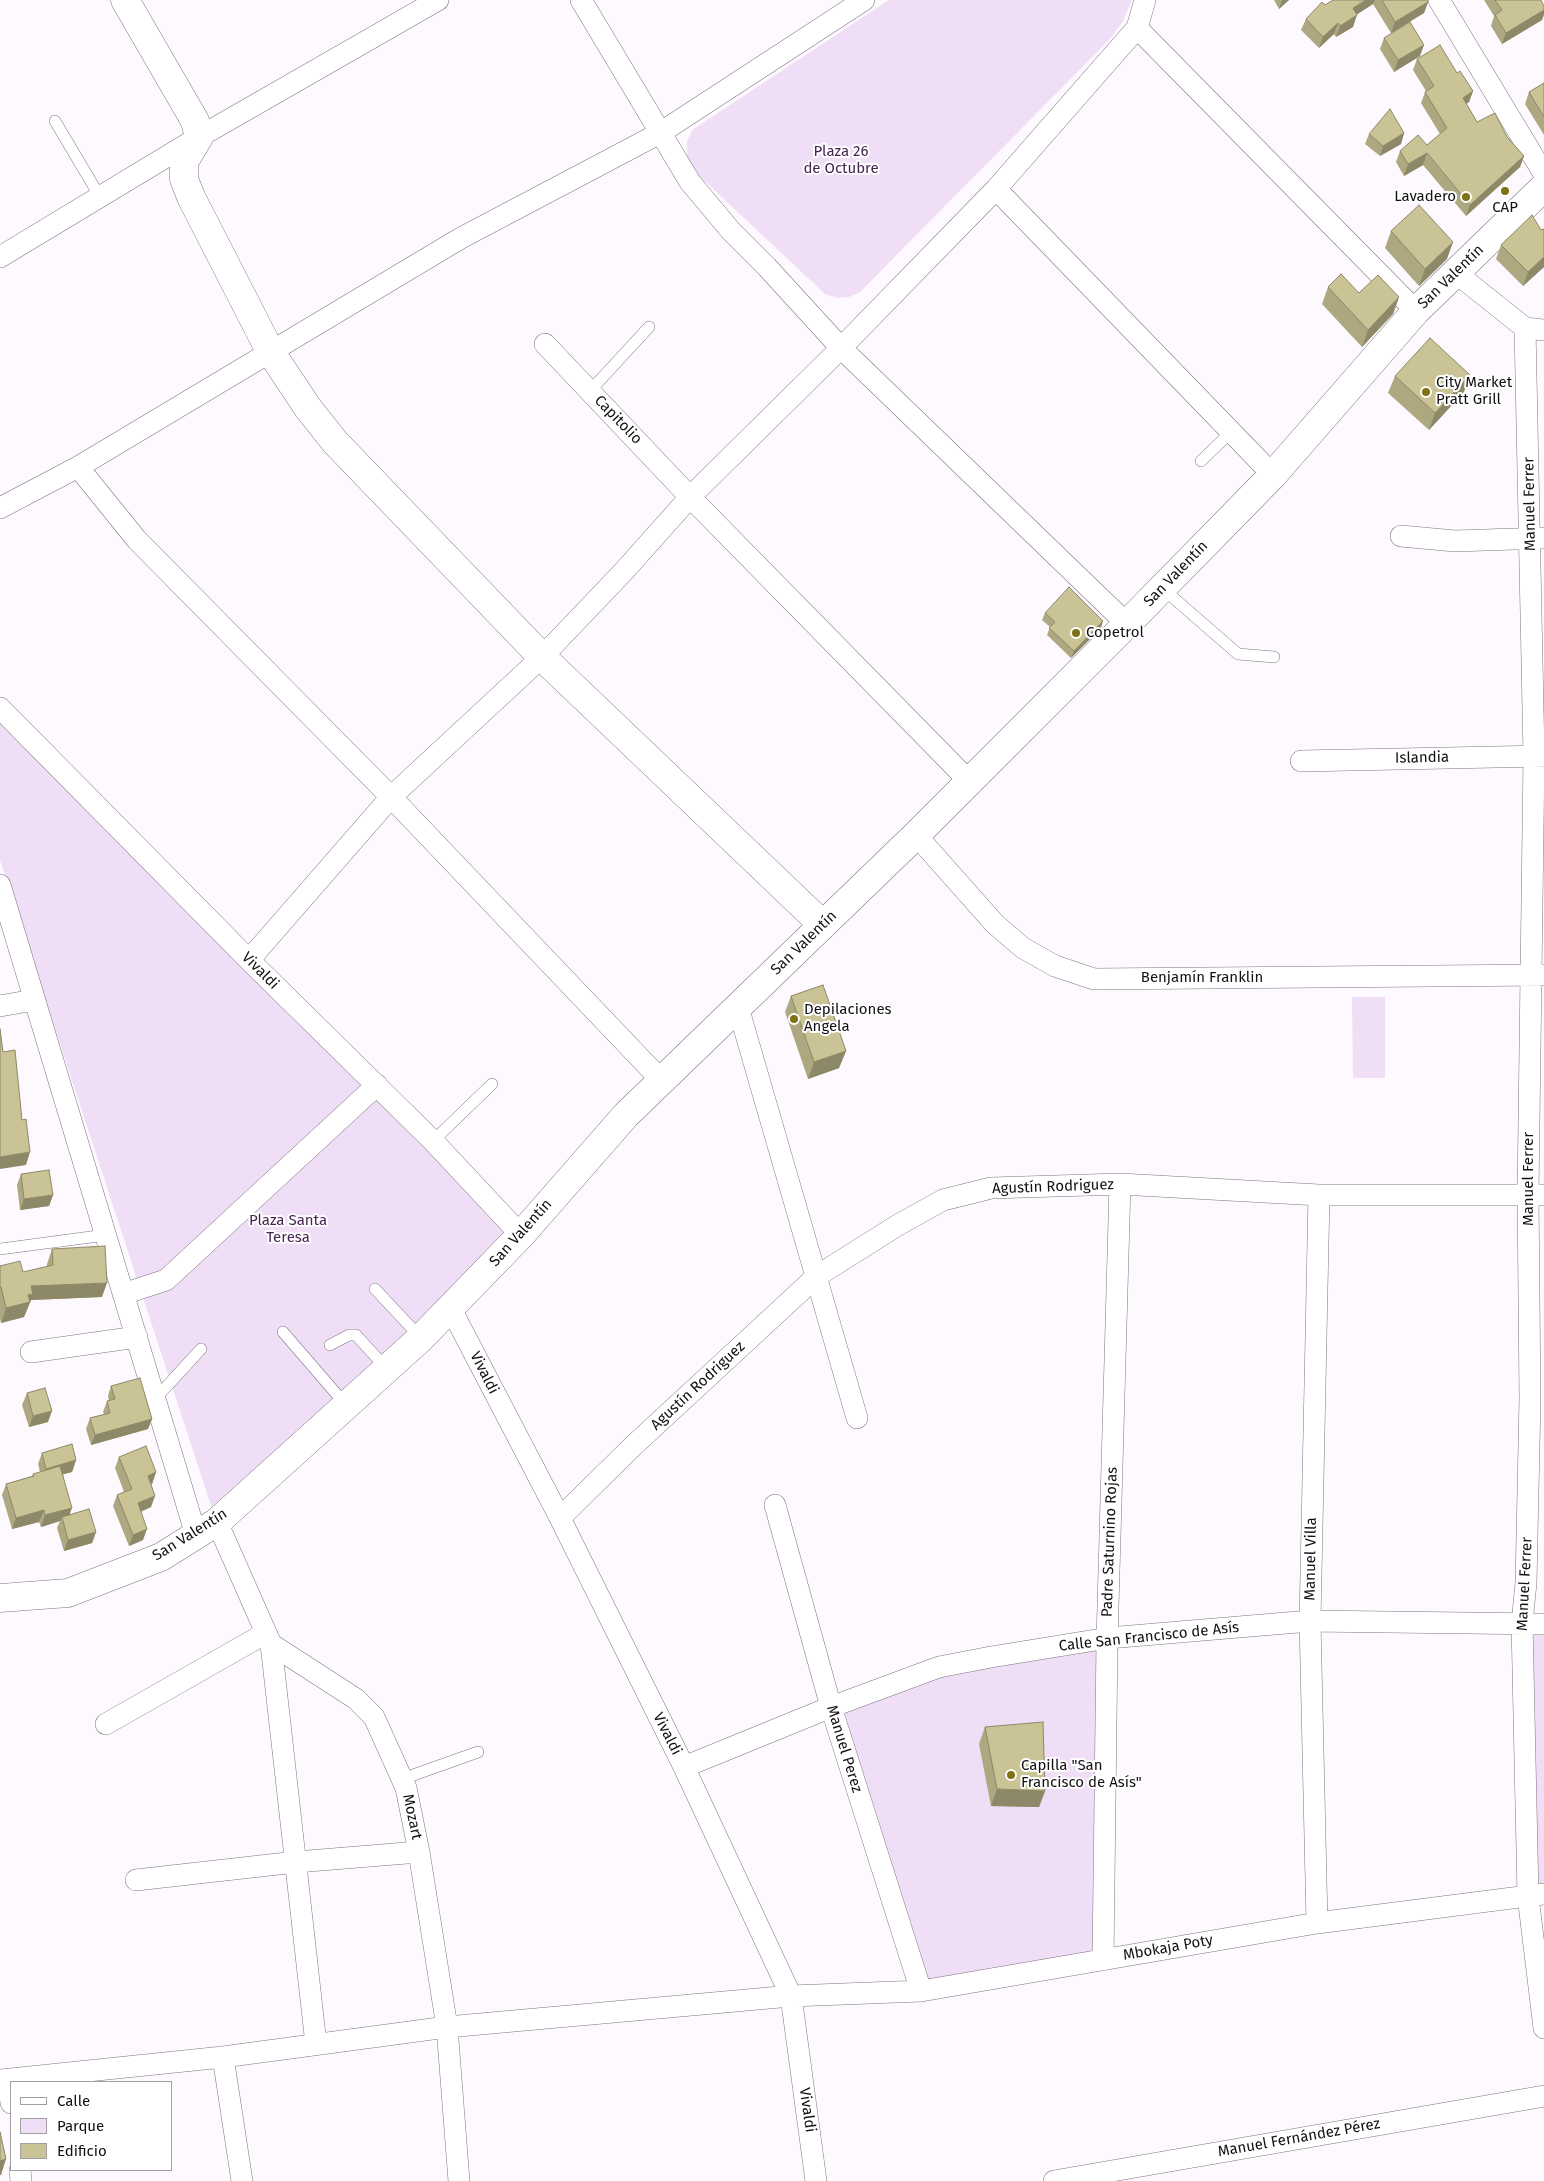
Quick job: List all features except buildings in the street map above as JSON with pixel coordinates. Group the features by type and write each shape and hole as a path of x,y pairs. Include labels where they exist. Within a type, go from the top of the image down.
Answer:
{"main road":[{"path":"125,0 195,122 199,137 184,162 184,179 191,197 270,351 308,408 335,442 542,657 823,925"},
{"name":"San Valentín","path":"0,1598 68,1593 162,1557 206,1529 421,1338 521,1235 626,1115 916,835 1127,624 1273,475 1416,311 1544,187"}],"street":[{"path":"0,257 199,137 438,0"},
{"path":"582,0 690,182 731,231 767,267 841,348 1127,624"},
{"path":"0,508 78,467 461,238 660,133 864,0"},
{"path":"249,960 391,797 542,657 625,570 690,497 841,348 996,189 1137,28 1145,0"},
{"path":"1439,0 1544,174"},
{"path":"1137,28 1416,311"},
{"path":"996,189 1273,475"},
{"path":"1456,273 1534,329"},
{"name":"Manuel Ferrer","path":"1534,329 1539,756 1536,1195 1537,1399 1522,1623 1544,2028"},
{"name":"Capitolio","path":"545,344 690,497 969,781"},
{"path":"78,467 137,540 391,797 662,1081"},
{"path":"1401,536 1455,542 1537,538"},
{"name":"Vivaldi","path":"0,708 249,960 433,1141 521,1235"},
{"name":"Islandia","path":"1301,761 1539,756"},
{"name":"Benjamín Franklin","path":"916,835 995,924 1023,948 1055,966 1094,978 1538,975"},
{"path":"0,885 155,1400 206,1529 268,1639 296,1862 316,2044"},
{"path":"0,1006 34,1000"},
{"path":"738,1007 857,1418"},
{"path":"123,1294 166,1280 377,1085"},
{"name":"Agustín Rodriguez","path":"560,1518 632,1447 817,1276 898,1225 943,1200 991,1188 1120,1184 1319,1194 1536,1195"},
{"name":"Padre Saturnino Rojas","path":"1103,1960 1108,1638 1120,1184"},
{"name":"Manuel Villa","path":"1317,1923 1310,1621 1319,1194"},
{"name":"Vivaldi","path":"451,1309 560,1518 684,1767 791,1996 816,2181"},
{"path":"31,1352 136,1337"},
{"name":"Manuel Perez","path":"775,1505 831,1707 921,1991"},
{"name":"Calle San Francisco de Asís","path":"684,1767 831,1707 939,1667 1108,1638 1310,1621 1544,1624"},
{"path":"106,1724 268,1639"},
{"name":"Mozart","path":"268,1639 356,1699 374,1717 402,1779 419,1852 447,2027 459,2181"},
{"path":"136,1880 296,1862 419,1852"},
{"name":"Mbokaja Poty","path":"4,2079 223,2057 447,2027 791,1996 921,1991 1317,1923 1536,1894"},
{"path":"223,2057 242,2181"},
{"path":"4,2079 10,2100"},
{"name":"Manuel Fernández Pérez","path":"1054,2181 1544,2096"}],"lane":[{"path":"55,121 100,197"},
{"path":"590,391 649,327"},
{"path":"1201,461 1231,432"},
{"path":"1162,588 1238,654 1261,658 1274,657"},
{"path":"433,1141 492,1084"},
{"path":"0,1249 106,1235"},
{"path":"375,1289 421,1338"},
{"path":"282,1332 346,1406"},
{"path":"330,1345 349,1335 356,1335 387,1369"},
{"path":"155,1400 201,1350"},
{"path":"402,1779 478,1752"}],"green space":[{"name":"Plaza 26 de Octubre","path":"889,0 1132,0 1123,21 1110,39 860,292 849,297 837,298 825,294 695,172 687,156 687,142 692,130"},
{"name":"Plaza Santa Teresa","path":"0,720 515,1229 217,1524 0,860"},
{"path":"1352,997 1385,997 1385,1078 1353,1078"},
{"path":"1522,1623 1544,1624 1544,1893 1528,1896"},
{"path":"1108,1641 1103,1960 921,1991 835,1714 903,1685"}],"place":[{"name":"CAP","path":"1505,191"},
{"name":"Lavadero","path":"1466,197"},
{"name":"City Market Pratt Grill","path":"1426,392"},
{"name":"Copetrol","path":"1076,633"},
{"name":"Depilaciones Angela","path":"794,1019"},
{"name":"Capilla \"San Francisco de Asís\"","path":"1011,1775"}]}
